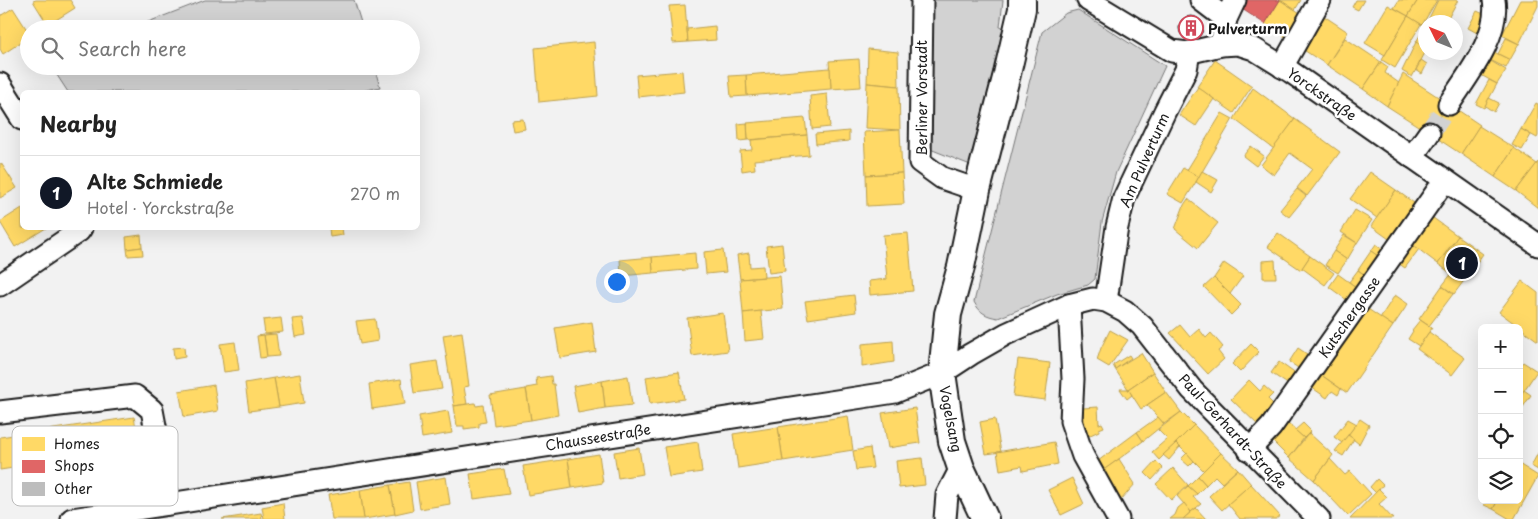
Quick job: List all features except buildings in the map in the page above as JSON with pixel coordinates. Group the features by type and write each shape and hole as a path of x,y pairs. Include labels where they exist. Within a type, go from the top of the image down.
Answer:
{"main road":[{"path":"942,373 948,314 1007,74 1022,9 1022,0"},
{"name":"Vogelsang","path":"942,373 952,441 961,468 985,519"}],"street":[{"name":"Berliner Vorstadt","path":"922,0 920,162 942,178 977,190"},
{"name":"Yorckstraße","path":"1088,0 1172,51 1189,52 1221,44 1238,44 1254,50 1282,67 1538,245"},
{"path":"1201,0 1226,19"},
{"path":"1221,44 1226,19 1235,0"},
{"path":"1282,67 1320,0"},
{"path":"1448,104 1476,62 1491,31 1495,7 1494,0"},
{"name":"Am Pulverturm","path":"1106,301 1117,227 1124,198 1164,111 1186,70 1189,52"},
{"path":"0,84 20,116"},
{"path":"1412,157 1429,133"},
{"name":"Kutschergasse","path":"1249,450 1271,427 1445,180"},
{"path":"0,285 79,230"},
{"name":"Chausseestraße","path":"178,502 895,392 942,373 1006,334 1070,305 1093,299 1106,301"},
{"name":"Paul-Gerhardt-Straße","path":"1106,301 1126,311 1142,326 1192,390 1319,519"},
{"path":"1070,305 1073,379 1070,421 1083,456 1118,519"},
{"path":"0,412 135,396 152,410 155,426"},
{"path":"945,519 947,495 961,468"},
{"name":"Chausseestraße","path":"72,519 154,506"}],"shaded area":[{"path":"205,0 354,0 360,20 153,20"},
{"path":"926,0 1003,0 1000,27 1006,28 973,166 925,147"},
{"path":"1078,10 1165,66 1116,172 1102,222 1095,279 1088,285 1057,294 998,318 990,316 981,311 974,302 1042,32 1066,13"},
{"path":"57,75 377,75 380,87 367,90 67,90"}],"tunnel":[{"path":"1429,133 1449,104"}],"place":[{"name":"Pulverturm","path":"1191,28"},
{"name":"Alte Schmiede","path":"1462,263"}]}
